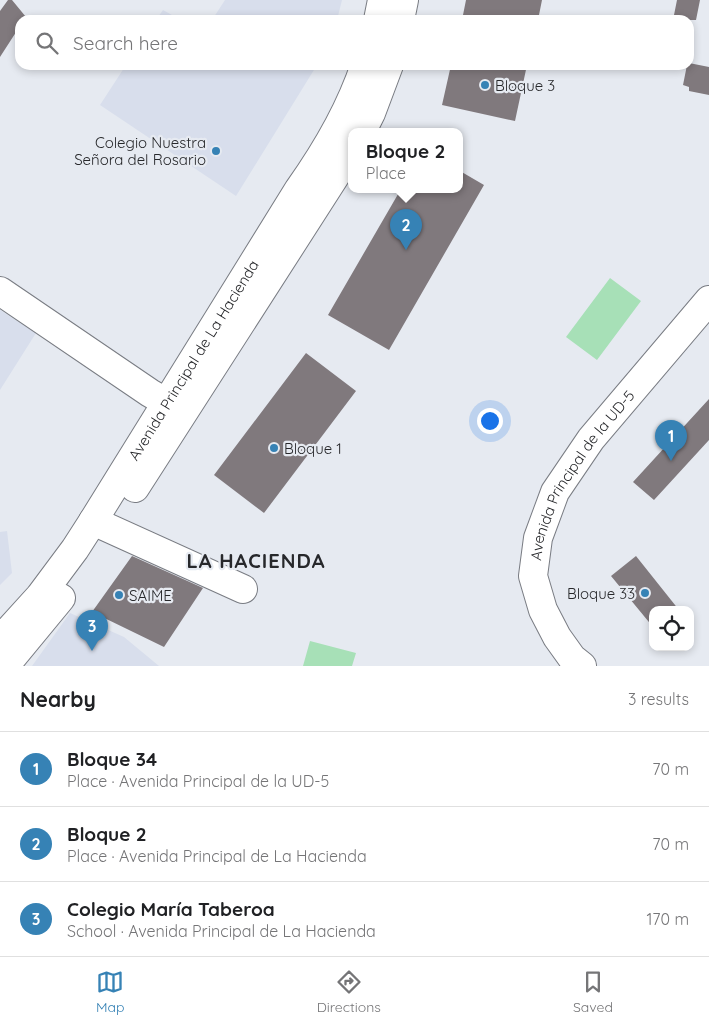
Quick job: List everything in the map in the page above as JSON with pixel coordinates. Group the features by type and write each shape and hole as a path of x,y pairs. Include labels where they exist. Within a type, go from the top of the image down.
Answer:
{"street":[{"path":"379,15 382,0"},
{"path":"401,15 404,0"},
{"name":"Avenida Principal de La Hacienda","path":"175,408 299,189 323,155 352,100 363,70"},
{"path":"364,128 387,70"},
{"name":"Avenida Principal de La Hacienda","path":"6,658 56,605 102,524 175,408 348,156"},
{"path":"0,291 175,408"},
{"name":"Avenida Principal de la UD-5","path":"582,666 572,658 557,637 543,610 533,576 538,538 555,492 591,439 709,300"},
{"path":"102,524 243,589"}],"shaded area":[{"path":"225,0 342,0 338,15 215,15"},
{"path":"163,10 172,15 160,15"},
{"name":"Colegio Nuestra Señora del Rosario","path":"123,70 314,70 236,196 100,105"},
{"path":"0,310 36,333 0,390"},
{"path":"7,531 12,573 0,585 0,532"},
{"path":"70,613 124,637 159,666 32,666"}],"green space":[{"path":"610,278 641,301 597,360 566,337"},
{"path":"310,641 356,653 352,666 303,666"}],"building":[{"path":"8,0 12,0 24,15 15,15 15,34 0,57 0,11"},
{"path":"466,0 542,0 539,15 463,15"},
{"path":"677,0 700,0 696,20 694,20 694,15 674,15"},
{"path":"694,64 709,67 709,95 689,91 689,87 683,85 686,70 694,70"},
{"name":"Bloque 3","path":"450,70 526,70 515,121 442,105"},
{"path":"463,173 484,185 389,350 328,315 399,193 463,193"},
{"name":"Bloque 1","path":"306,353 356,391 264,513 214,475"},
{"path":"709,399 709,440 654,500 633,482"},
{"path":"132,556 203,588 164,647 92,612"},
{"name":"Bloque 33","path":"636,556 676,606 649,606 649,622 611,576"}],"place":[{"name":"Bloque 3","path":"485,85"},
{"name":"Colegio Nuestra Señora del Rosario","path":"216,151"},
{"name":"Bloque 2","path":"406,250"},
{"name":"Bloque 1","path":"274,448"},
{"name":"Bloque 34","path":"671,461"},
{"name":"Bloque 33","path":"645,593"},
{"name":"SAIME","path":"119,595"},
{"name":"Colegio María Taberoa","path":"92,651"}],"district":[{"name":"LA HACIENDA","path":"256,560"}]}
